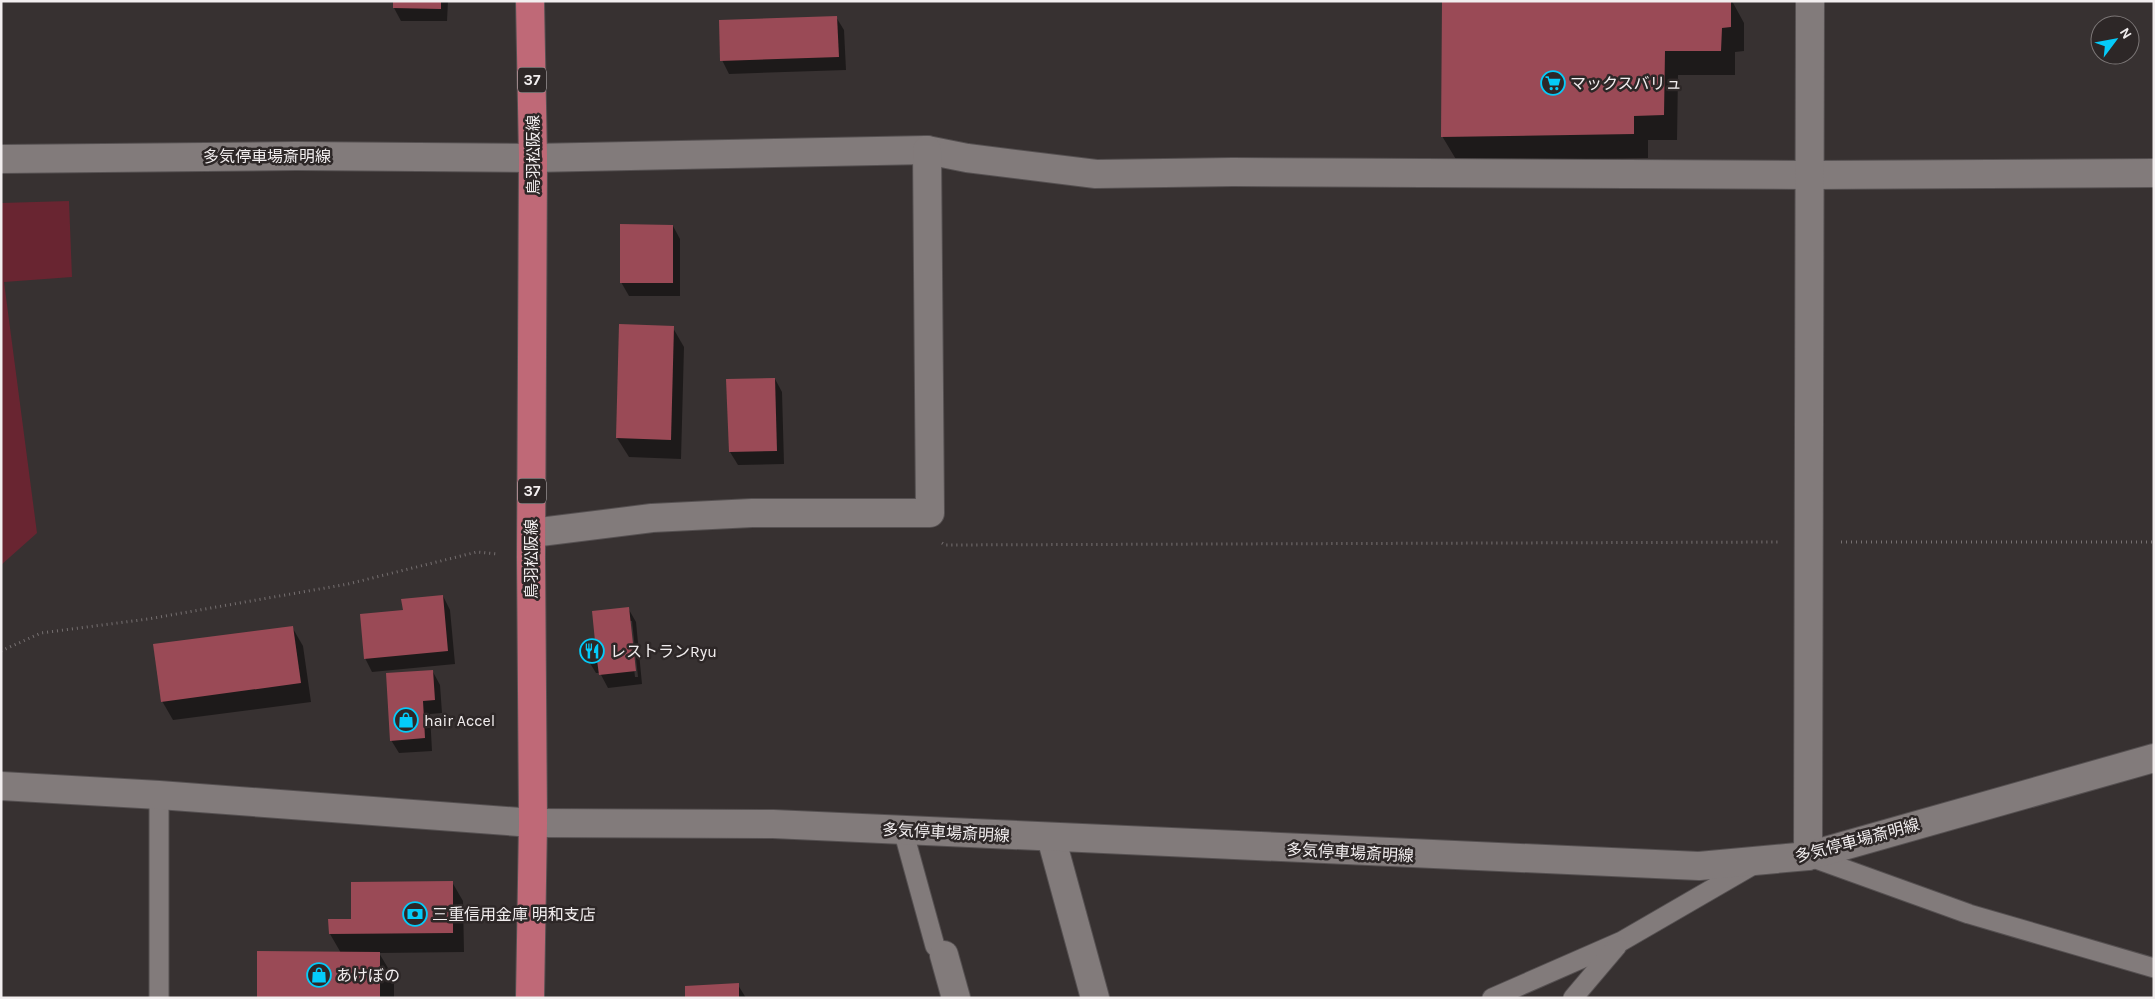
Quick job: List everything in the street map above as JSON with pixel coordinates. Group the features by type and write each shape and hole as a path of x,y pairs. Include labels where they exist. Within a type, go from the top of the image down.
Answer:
{"main road":[{"name":"鳥羽松阪線","path":"530,1 533,158 530,998"}],"street":[{"path":"1808,856 1810,1"},
{"name":"多気停車場斎明線","path":"1,159 286,156 533,158 927,150 967,158 1096,174 1243,172 1809,175 2154,173"},
{"path":"531,545 652,518 752,513 930,513 927,150"},
{"name":"多気停車場斎明線","path":"1,786 159,795 532,823 773,824 1699,866 1808,856 2154,758"},
{"path":"1052,838 1096,998"},
{"path":"944,955 956,998"}],"lane":[{"path":"159,795 160,998"},
{"path":"904,830 935,946 944,955"},
{"path":"1808,856 1969,914 2154,968"},
{"path":"1492,998 1622,941 1758,862"},
{"path":"1573,998 1622,941"}],"path":[{"path":"905,513 945,545 2154,542"},
{"path":"1,650 41,633 148,618 348,584 477,552 531,545"}],"shaded area":[{"path":"69,201 72,277 4,282 37,533 1,565 1,203"}],"building":[{"path":"393,1 441,1 441,9 393,8"},
{"name":"マックスバリュ","path":"1442,1 1731,1 1731,27 1722,28 1721,51 1665,51 1664,115 1634,116 1634,134 1441,137"},
{"path":"837,16 839,57 720,61 719,20"},
{"path":"620,224 673,225 673,283 620,283"},
{"path":"619,324 674,326 671,440 616,438"},
{"path":"775,378 777,451 729,452 726,379"},
{"path":"443,595 448,651 364,659 360,614 403,610 401,599"},
{"path":"629,607 636,671 599,675 597,660 587,661 586,642 595,641 592,611"},
{"path":"293,626 301,683 161,702 153,644"},
{"name":"hair Accel","path":"433,670 435,700 423,701 425,738 390,741 386,673"},
{"path":"453,881 453,933 329,934 328,919 351,919 351,882"},
{"name":"あけぼの","path":"257,951 380,952 380,998 257,998"},
{"path":"739,983 739,998 685,998 685,986"}],"place":[{"name":"マックスバリュ","path":"1553,83"},
{"name":"レストランRyu","path":"592,651"},
{"name":"hair Accel","path":"406,720"},
{"name":"三重信用金庫 明和支店","path":"415,914"},
{"name":"あけぼの","path":"319,975"}]}
